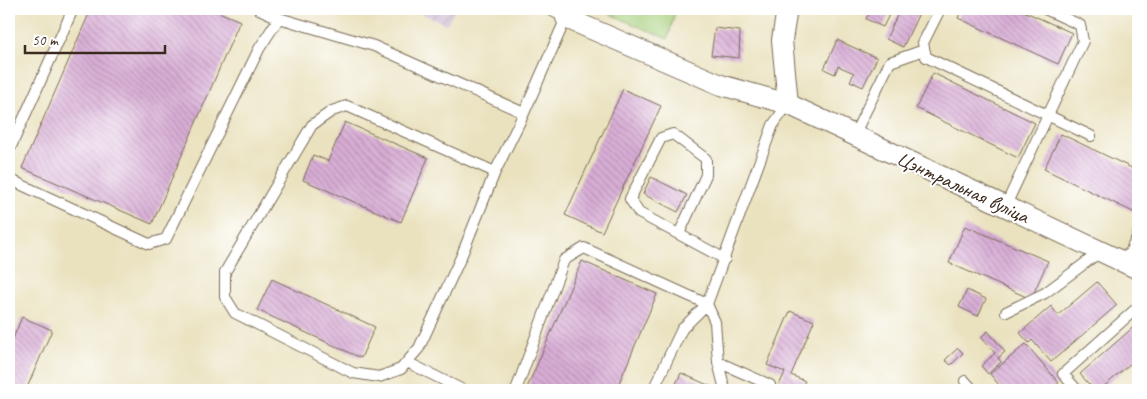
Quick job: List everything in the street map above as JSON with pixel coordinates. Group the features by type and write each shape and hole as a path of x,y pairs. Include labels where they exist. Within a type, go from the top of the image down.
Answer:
{"street":[{"path":"787,9 782,40 788,104"},
{"name":"Цэнтральная вуліца","path":"557,13 721,85 788,104 1132,266"}],"lane":[{"path":"9,151 72,9"},
{"path":"259,9 279,18 374,46 524,113"},
{"path":"940,9 923,43 926,56 1092,136"},
{"path":"1005,207 1083,41 1080,25 1046,9"},
{"path":"495,172 347,106 332,111 312,125 225,272 225,297 235,314 353,373 379,377 401,369 419,348 461,256 495,172 524,113 557,13"},
{"path":"9,179 149,244 166,239 259,49 279,18"},
{"path":"854,136 890,62 924,50"},
{"path":"653,390 682,329 707,304 773,125 788,104"},
{"path":"679,234 706,175 706,158 673,134 662,138 630,199 638,212 725,259"},
{"path":"1132,266 1138,235"},
{"path":"516,390 564,260 584,248 707,304 715,322 718,362 725,390"},
{"path":"1006,312 1045,293 1100,252"},
{"path":"1077,390 1063,374 1138,307"},
{"path":"407,362 463,390"},
{"path":"718,362 770,385"},
{"path":"965,381 973,390"}],"shaded area":[{"path":"411,9 456,9 446,24"}],"green space":[{"path":"598,9 676,9 668,39"}],"building":[{"path":"91,9 212,9 240,21 152,224 22,168"},
{"path":"871,9 892,9 883,27 866,19"},
{"path":"900,9 921,9 903,47 886,39"},
{"path":"962,9 1019,9 1072,33 1058,64 958,18"},
{"path":"715,28 740,31 739,58 711,55"},
{"path":"837,40 877,58 863,87 850,81 854,73 838,66 835,74 824,69"},
{"path":"933,73 1035,123 1018,158 916,108"},
{"path":"623,89 661,106 602,232 565,215"},
{"path":"345,122 428,158 401,222 303,180 313,155 328,161"},
{"path":"1061,134 1138,171 1138,207 1135,213 1044,169"},
{"path":"651,177 687,195 678,212 643,194"},
{"path":"965,226 1048,261 1031,299 949,263"},
{"path":"582,261 657,294 616,390 526,390"},
{"path":"272,279 375,327 361,358 257,310"},
{"path":"1097,282 1117,305 1051,362 1032,340 1029,343 1020,333 1051,306 1058,315"},
{"path":"967,290 986,299 978,316 959,307"},
{"path":"790,311 814,321 791,375 805,381 800,390 777,390 785,372 767,365"},
{"path":"22,317 52,330 26,390 9,390 9,348"},
{"path":"1138,323 1138,357 1100,390 1094,390 1080,374"},
{"path":"988,331 1005,352 998,358 1001,362 988,374 981,366 995,353 981,337"},
{"path":"1026,344 1059,383 1050,390 1003,390 990,374"},
{"path":"958,348 963,353 951,365 945,360"},
{"path":"681,373 719,390 673,390"}]}
